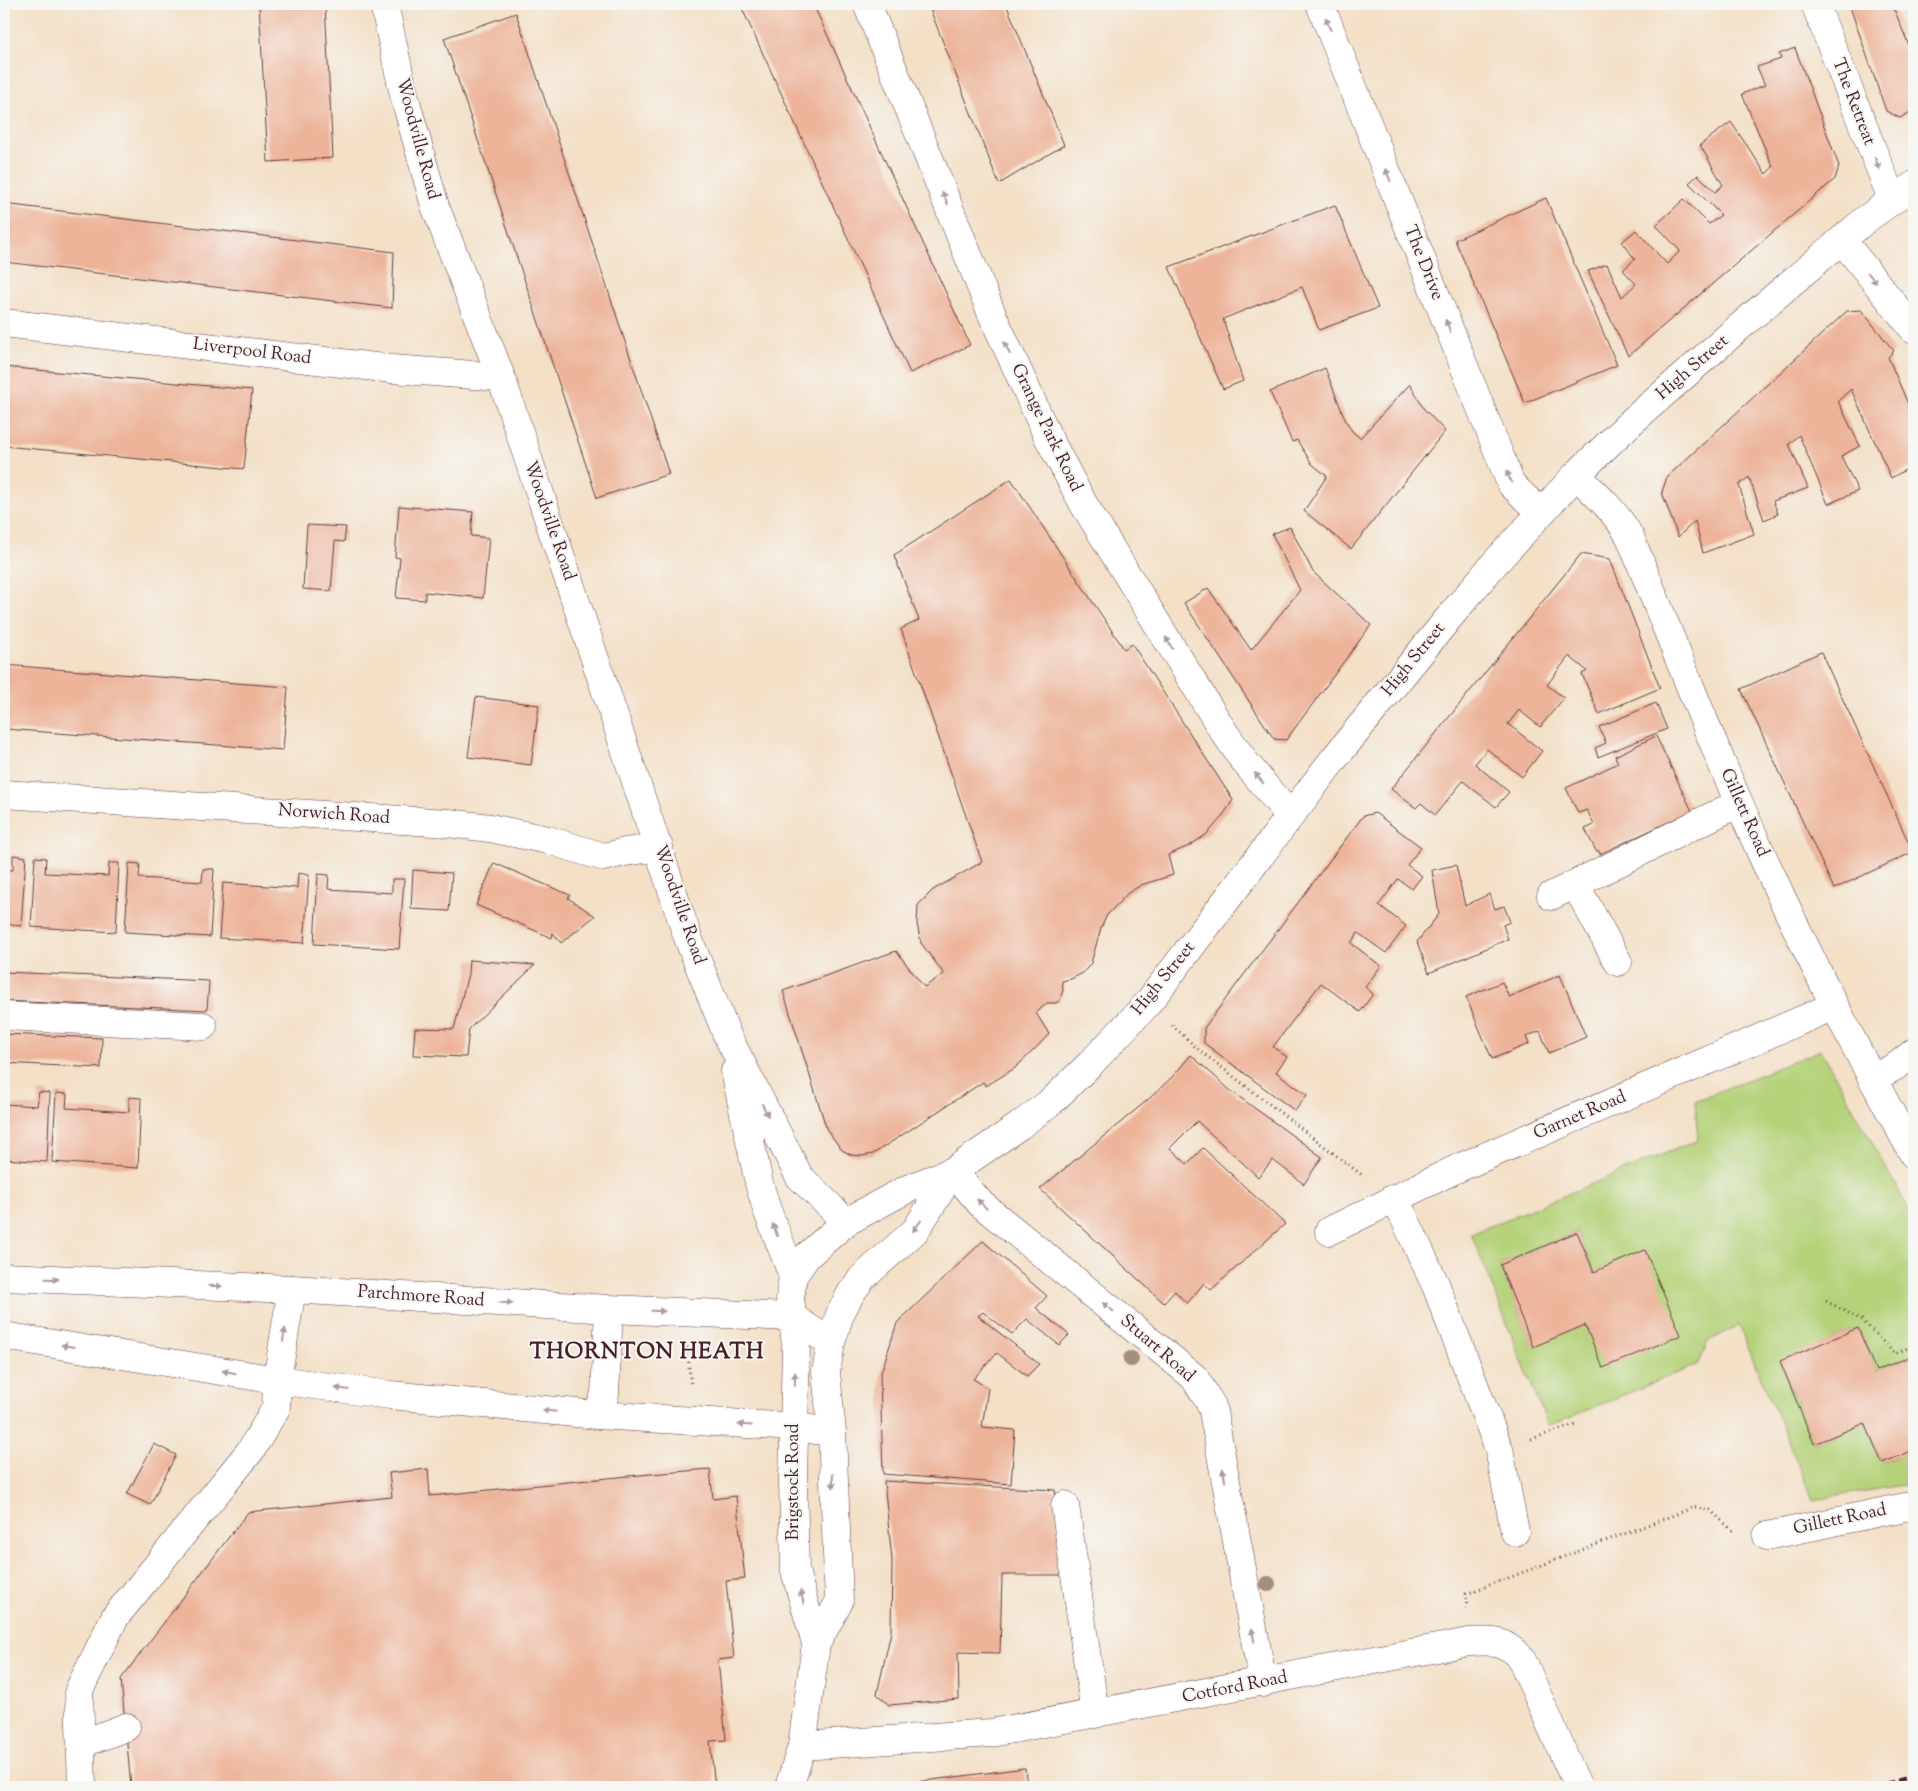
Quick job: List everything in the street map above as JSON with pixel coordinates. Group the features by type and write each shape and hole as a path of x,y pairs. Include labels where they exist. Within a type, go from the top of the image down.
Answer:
{"street":[{"name":"Woodville Road","path":"384,4 404,95 435,206 501,377 688,938 727,1035 799,1176 846,1222"},
{"name":"Grange Park Road","path":"867,4 991,312 1048,437 1083,503 1222,729 1245,762 1290,816"},
{"name":"The Drive","path":"1320,4 1511,484 1541,513"},
{"name":"The Retreat","path":"1815,4 1903,192"},
{"name":"High Street","path":"792,1317 790,1298 793,1276 807,1256 846,1222 907,1189 953,1171 1019,1126 1052,1100 1092,1062 1148,1003 1290,816 1446,620 1494,564 1576,475 1636,418 1842,240 1903,192"},
{"path":"1842,240 1914,330"},
{"name":"Liverpool Road","path":"4,323 392,369 501,377"},
{"name":"Gillett Road","path":"1576,475 1606,503 1622,522 1630,537 1738,803 1783,901 1834,1006 1914,1155"},
{"name":"Norwich Road","path":"4,794 448,823 490,828 548,840 604,857 659,847"},
{"path":"1551,896 1738,803"},
{"path":"1575,884 1618,962"},
{"name":"Garnet Road","path":"1329,1230 1454,1170 1834,1006"},
{"path":"4,1016 203,1026"},
{"name":"Woodville Road","path":"727,1035 759,1183 767,1210 793,1276"},
{"path":"1872,1079 1898,1065 1914,1052"},
{"name":"High Street","path":"831,1343 840,1314 856,1285 892,1249 915,1231 953,1171"},
{"name":"Stuart Road","path":"953,1171 981,1204 1194,1377 1212,1406 1262,1683"},
{"path":"1392,1199 1436,1286 1499,1449 1515,1532"},
{"name":"Parchmore Road","path":"4,1277 292,1289 609,1309 792,1317"},
{"path":"82,1787 79,1690 115,1617 251,1450 276,1408 277,1380 292,1289"},
{"path":"597,1415 605,1394 609,1309"},
{"path":"792,1317 831,1343"},
{"name":"Brigstock Road","path":"792,1317 796,1345 793,1481 795,1571 816,1644"},
{"path":"4,1336 277,1380 390,1395 597,1415 832,1432"},
{"name":"Brigstock Road","path":"789,1787 802,1746 816,1644 839,1602 832,1432 826,1372 831,1343"},
{"name":"Gillett Road","path":"1766,1536 1914,1504"},
{"path":"1065,1505 1095,1714"},
{"name":"Cotford Road","path":"802,1746 991,1733 1262,1683 1469,1642 1494,1641 1508,1646 1521,1658 1578,1787"},
{"path":"81,1744 126,1727"}],"path":[{"path":"1148,1003 1199,1050 1392,1199"},
{"path":"1826,1301 1862,1320 1895,1354 1914,1345"},
{"path":"687,1345 692,1394"},
{"path":"1499,1449 1578,1424"},
{"path":"1469,1642 1466,1594 1695,1507 1710,1510 1733,1532 1766,1536"}],"green space":[{"path":"1821,1050 1914,1219 1914,1355 1876,1371 1858,1328 1780,1362 1814,1444 1865,1423 1882,1463 1914,1450 1914,1483 1813,1500 1739,1326 1708,1341 1699,1364 1548,1426 1471,1234 1698,1140 1695,1101","holes":["1577,1232 1594,1272 1645,1251 1680,1335 1585,1325 1533,1346 1500,1265"]}],"building":[{"path":"259,4 325,4 333,158 268,162"},
{"path":"740,4 813,4 970,345 910,373"},
{"path":"928,4 1006,4 1064,145 999,184"},
{"path":"1849,4 1892,4 1912,53 1914,52 1914,110 1900,118 1886,111"},
{"path":"516,13 669,474 597,498 444,38"},
{"path":"1795,48 1839,166 1835,179 1628,356 1588,271 1607,264 1622,297 1636,284 1623,270 1635,259 1622,242 1636,230 1667,264 1680,251 1656,225 1684,199 1709,224 1721,215 1689,183 1698,175 1715,192 1723,185 1700,145 1731,122 1766,174 1773,167 1742,94 1765,85 1757,67 1781,59 1779,54"},
{"path":"1546,198 1617,365 1525,403 1455,240"},
{"path":"4,204 394,252 392,308 4,262"},
{"path":"1335,205 1378,308 1319,330 1302,287 1223,319 1243,381 1223,389 1169,267"},
{"path":"1861,310 1894,351 1888,357 1914,418 1914,465 1891,478 1851,389 1838,401 1860,446 1841,456 1858,491 1828,504 1799,435 1789,444 1808,488 1773,501 1778,514 1764,520 1749,477 1739,485 1754,534 1703,553 1695,521 1678,537 1662,492 1667,477 1847,311"},
{"path":"4,367 252,390 244,469 4,446"},
{"path":"1325,368 1345,419 1352,431 1360,438 1410,384 1424,409 1445,431 1351,549 1304,511 1327,476 1312,464 1297,440 1292,442 1270,392"},
{"path":"1011,479 1124,649 1132,644 1233,800 1222,817 1207,834 1189,846 1168,855 1173,875 1141,885 1128,893 1107,915 1101,928 1091,963 1083,973 1062,981 1063,990 1060,1000 1056,1003 1047,1003 1036,1013 1049,1034 1015,1068 986,1086 983,1082 873,1154 851,1155 842,1150 827,1130 783,991 896,951 924,987 944,974 921,943 917,924 918,905 933,890 982,862 901,629 919,620 894,555"},
{"path":"399,506 473,512 471,536 489,538 483,598 425,592 425,600 396,598 400,558 395,557"},
{"path":"307,525 346,527 344,542 335,541 331,591 303,589"},
{"path":"1290,527 1313,572 1371,625 1286,740 1274,739 1184,603 1208,588 1251,650 1300,590 1272,534"},
{"path":"1581,554 1610,559 1660,688 1599,714 1582,674 1587,671 1569,656 1547,685 1564,698 1540,727 1519,710 1508,724 1542,751 1522,777 1487,749 1475,764 1509,792 1496,807 1463,781 1435,815 1421,803 1416,808 1391,789"},
{"path":"1821,652 1913,852 1834,889 1741,689"},
{"path":"4,665 288,687 283,750 4,729"},
{"path":"476,697 539,705 531,765 468,757"},
{"path":"1656,703 1667,729 1598,757 1595,748 1606,743 1599,727"},
{"path":"1656,736 1692,811 1600,854 1598,850 1596,851 1585,829 1594,825 1587,810 1578,813 1566,788 1618,763 1615,756"},
{"path":"1375,813 1421,847 1407,865 1422,876 1412,889 1398,879 1379,905 1406,926 1386,953 1358,933 1351,943 1381,966 1365,987 1373,994 1360,1012 1321,983 1273,1047 1287,1057 1276,1072 1307,1095 1295,1111 1204,1043 1204,1028 1363,816"},
{"path":"13,855 26,857 21,926 4,924 4,870 13,870"},
{"path":"35,857 46,858 45,873 108,876 109,863 119,863 116,932 31,927"},
{"path":"129,863 140,864 139,878 202,882 203,869 214,869 210,937 125,932"},
{"path":"494,863 570,895 568,898 595,916 561,943 553,933 552,938 476,905"},
{"path":"1456,865 1465,906 1489,894 1495,909 1504,906 1510,922 1503,925 1508,939 1429,973 1417,942 1439,914 1432,870"},
{"path":"413,870 452,873 449,911 411,909"},
{"path":"298,873 309,875 304,943 219,938 223,883 297,888"},
{"path":"318,874 329,875 328,889 392,893 392,879 404,879 399,949 314,944"},
{"path":"469,960 535,965 469,1029 466,1057 413,1055 415,1028 454,1029 468,974"},
{"path":"4,972 209,981 207,1010 4,1001"},
{"path":"1560,975 1586,1037 1549,1053 1540,1031 1526,1037 1529,1044 1492,1059 1466,997 1502,982 1509,997"},
{"path":"4,1034 102,1038 101,1068 4,1063"},
{"path":"1191,1055 1231,1091 1322,1157 1304,1184 1273,1160 1258,1177 1197,1121 1170,1148 1187,1164 1203,1148 1285,1224 1211,1290 1204,1283 1187,1304 1175,1291 1164,1303 1040,1189 1150,1098"},
{"path":"39,1092 50,1093 47,1162 4,1159 4,1104 37,1106"},
{"path":"56,1093 67,1094 66,1108 129,1112 129,1097 141,1098 138,1168 52,1162"},
{"path":"1577,1232 1594,1272 1645,1250 1681,1335 1603,1368 1585,1325 1533,1347 1500,1265"},
{"path":"983,1241 1047,1296 1036,1308 1069,1335 1059,1345 1027,1319 1012,1334 983,1312 978,1316 1039,1364 1027,1376 997,1353 973,1379 988,1388 982,1427 1015,1430 1011,1484 883,1474 880,1376 897,1323"},
{"path":"1858,1328 1876,1371 1914,1355 1914,1450 1882,1463 1865,1423 1814,1444 1780,1361"},
{"path":"154,1444 176,1455 150,1505 127,1494"},
{"path":"428,1469 430,1496 710,1469 713,1499 736,1496 745,1579 726,1581 734,1658 718,1660 726,1740 710,1741 715,1787 131,1787 121,1679 248,1512 392,1497 389,1473"},
{"path":"884,1481 1055,1490 1064,1575 1002,1575 1000,1653 958,1652 959,1699 889,1705 877,1694 891,1632 892,1560"},
{"path":"1025,1768 1027,1787 885,1786"}],"railway":[{"path":"1874,1787 1914,1776"}],"district":[{"name":"THORNTON HEATH","path":"647,1353"}]}
